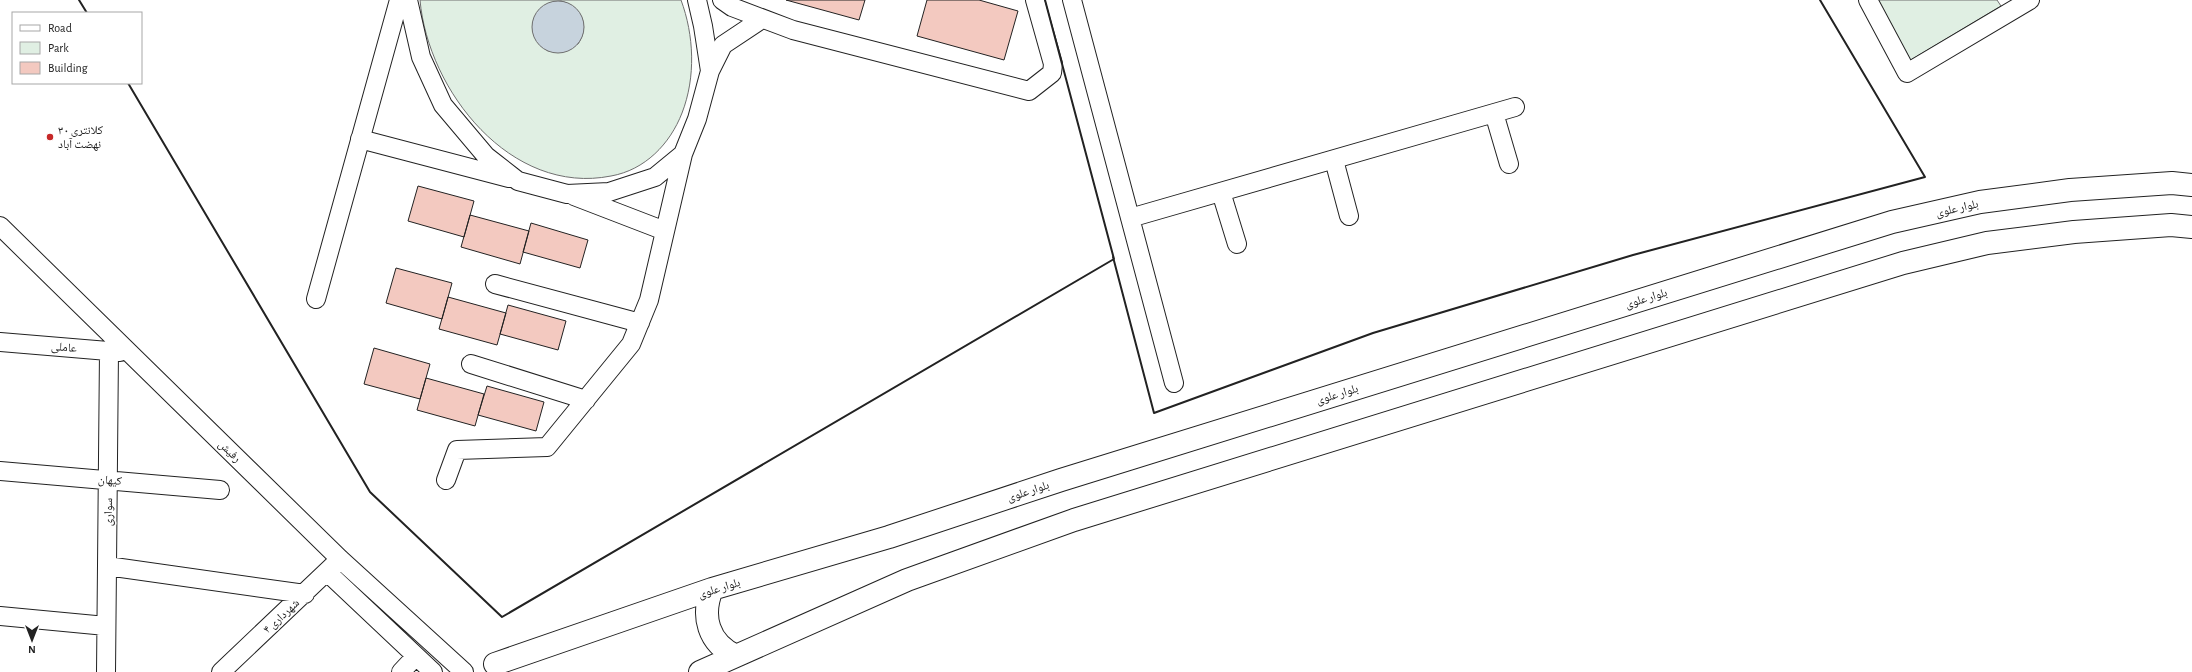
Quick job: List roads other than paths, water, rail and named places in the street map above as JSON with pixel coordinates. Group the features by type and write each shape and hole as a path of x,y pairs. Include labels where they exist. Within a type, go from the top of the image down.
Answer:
{"main road":[{"name":"بلوار علوی","path":"487,668 712,589 889,536 1076,475 1892,222 1980,202 2070,190 2172,184 2192,185"},
{"path":"700,672 907,580 1074,520 1903,263 1987,243 2074,232 2171,226 2192,228"},
{"path":"712,589 707,602 706,616 709,629 716,642 726,651 736,656"},
{"path":"487,668 511,668 516,672"}],"street":[{"path":"316,299 399,0"},
{"path":"408,0 421,57 443,105 486,156 518,181"},
{"path":"697,0 703,26 710,71"},
{"path":"722,0 732,7 793,30 1029,91 1052,73 1053,64 1035,0"},
{"path":"1072,0 1174,383"},
{"path":"1868,0 1908,73 2018,3"},
{"path":"446,480 457,450 547,447 631,344 649,300 683,154 697,119 710,71 723,45 762,18"},
{"path":"1130,218 1515,107"},
{"path":"1494,113 1509,164"},
{"path":"360,139 567,194 665,231"},
{"path":"567,194 609,192 655,177 683,154"},
{"path":"1334,160 1349,216"},
{"path":"1221,192 1237,244"},
{"name":"رفیش","path":"2,232 129,353 340,559 464,672"},
{"path":"495,284 640,323"},
{"name":"عاملی","path":"0,342 129,353"},
{"name":"سواری","path":"106,672 109,351"},
{"path":"471,364 586,400"},
{"name":"کیهان","path":"0,471 220,490"},
{"name":"شهرداری ۴","path":"221,672 305,594 340,559"},
{"path":"107,566 305,594"},
{"path":"327,572 433,672"},
{"path":"0,616 106,626"},
{"path":"400,672 416,656"}],"place":[{"name":"کلانتری ۳۰ نهضت آباد","path":"50,137"}]}
